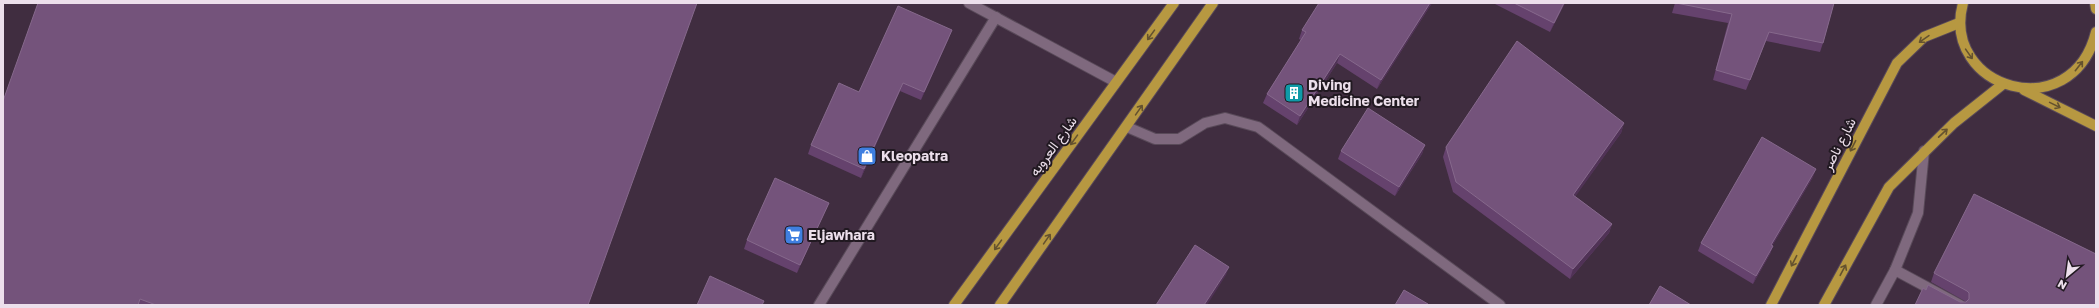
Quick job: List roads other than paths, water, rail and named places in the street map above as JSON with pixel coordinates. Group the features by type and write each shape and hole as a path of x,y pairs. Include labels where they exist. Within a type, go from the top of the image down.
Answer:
{"main road":[{"name":"شارع العروبه","path":"954,305 1174,3"},
{"path":"1000,305 1213,3"},
{"path":"1956,3 1966,49 1981,70 2003,84 2020,88 2029,89 2055,84 2077,70 2092,49 2096,32"},
{"path":"1959,19 1962,3"},
{"path":"2095,3 2096,9"},
{"name":"شارع ناصر","path":"1771,305 1897,63 1924,37 1959,19"},
{"path":"1824,305 1889,187 1954,123 2003,84"},
{"path":"2020,88 2096,126"}],"street":[{"path":"969,3 1116,82"},
{"path":"819,305 996,18"},
{"path":"1127,127 1155,139 1179,139 1205,123 1225,118 1258,127 1500,305"},
{"path":"1876,305 1895,270 1918,213 1924,151"},
{"path":"1895,270 1960,305"}],"place":[{"name":"Diving Medicine Center","path":"1294,93"},
{"name":"Kleopatra","path":"867,156"},
{"name":"Eljawhara","path":"794,235"}]}
